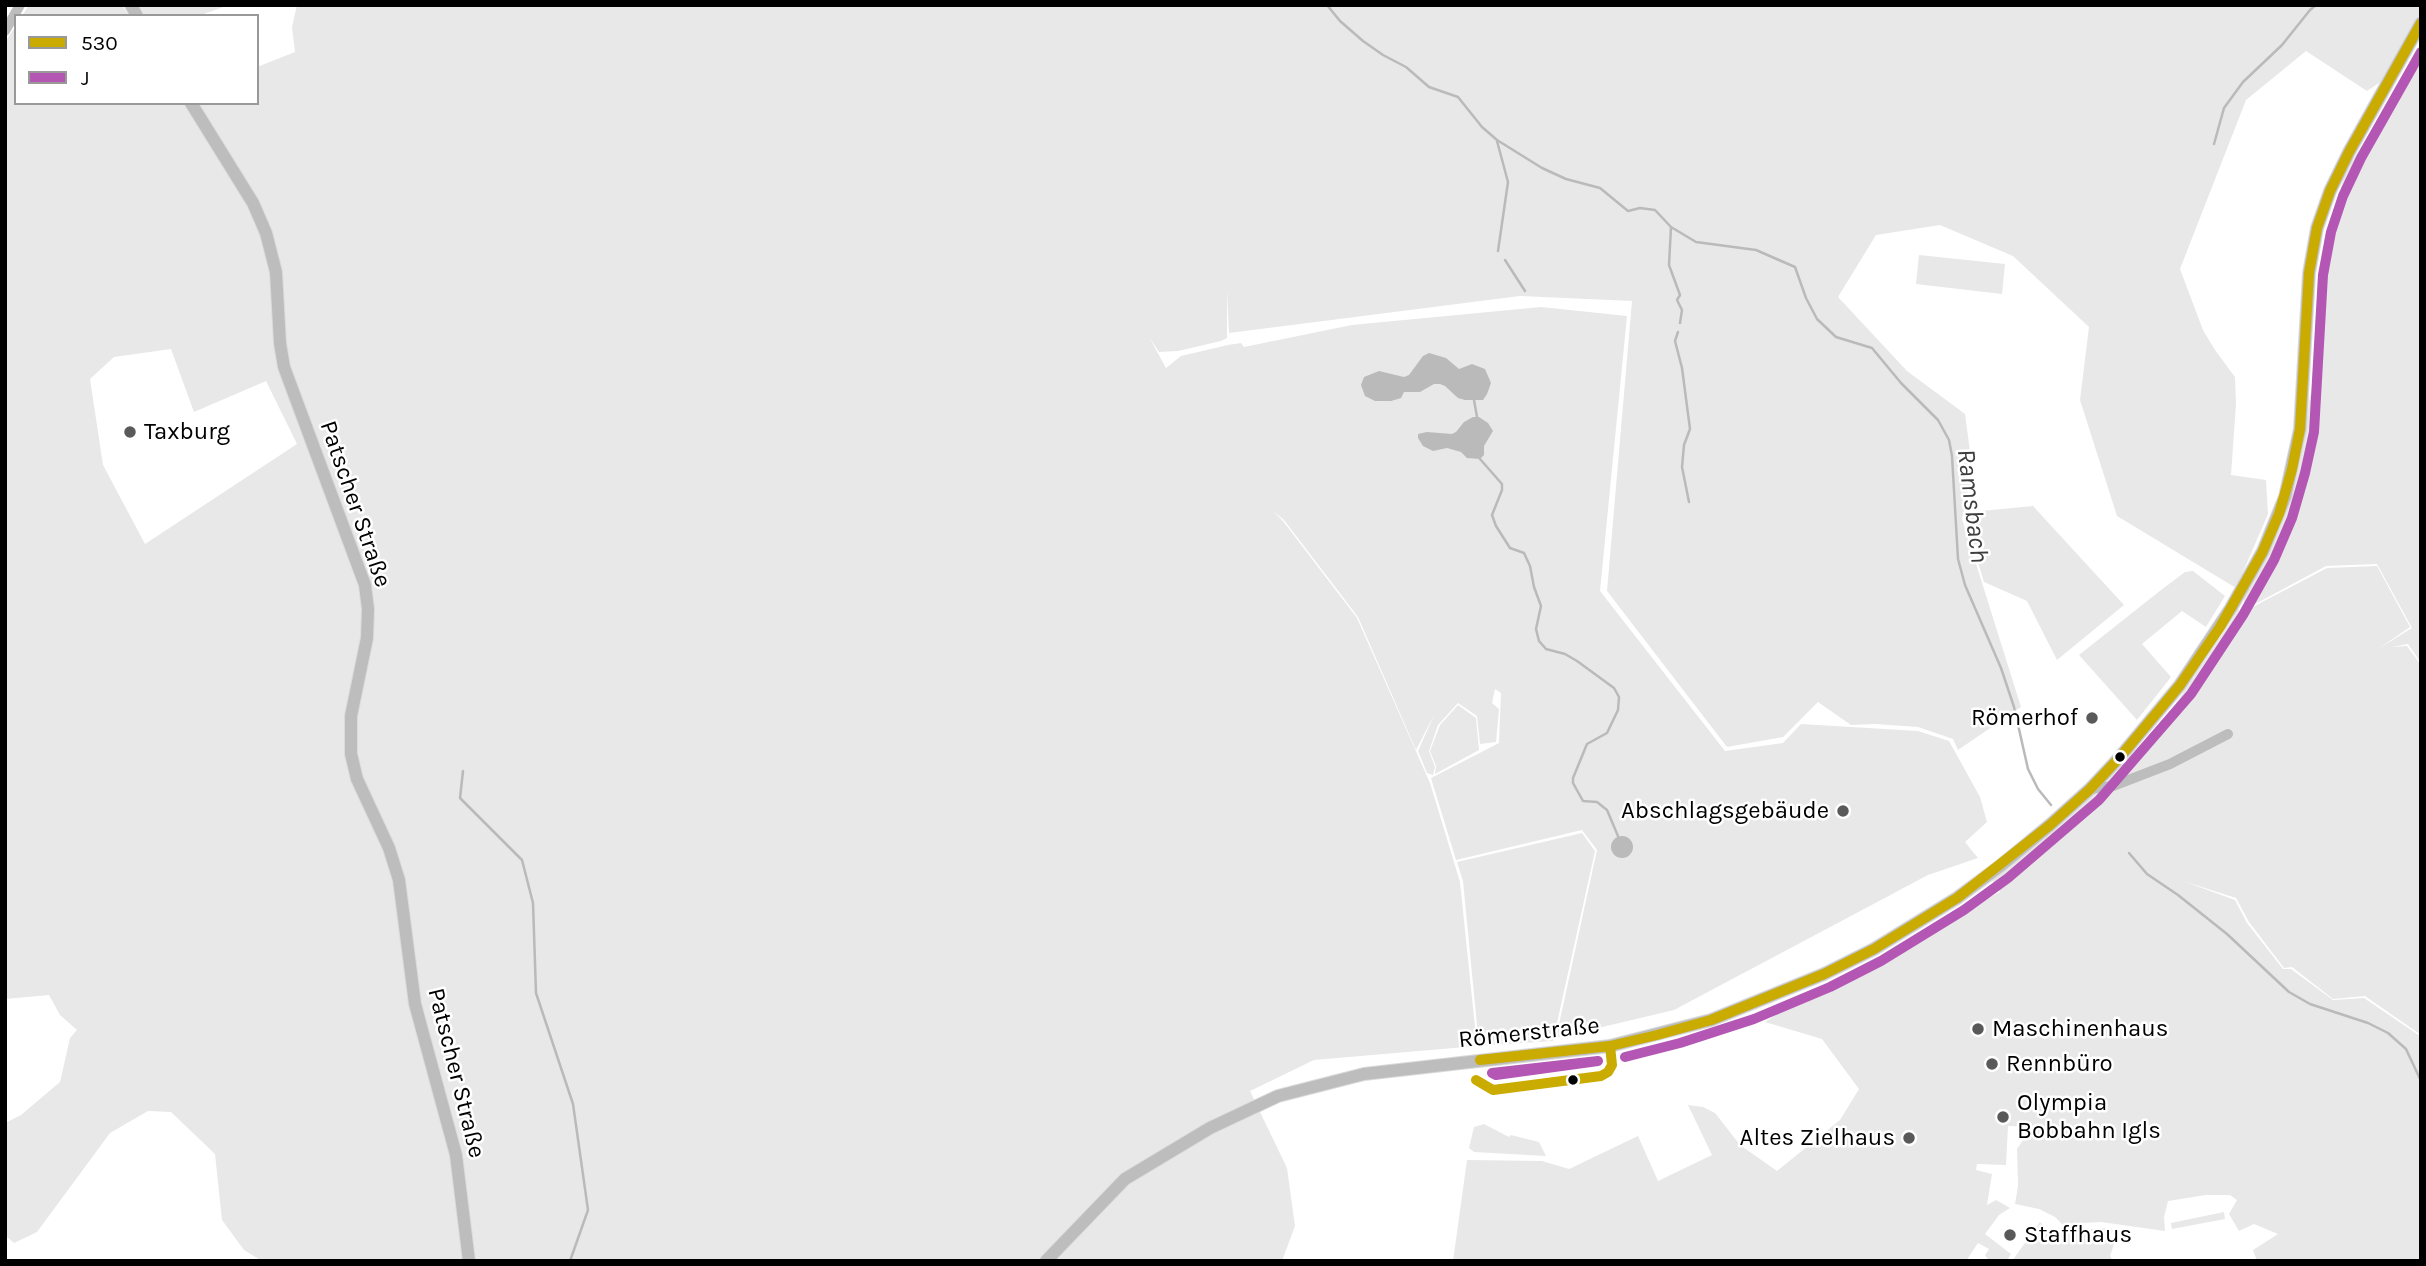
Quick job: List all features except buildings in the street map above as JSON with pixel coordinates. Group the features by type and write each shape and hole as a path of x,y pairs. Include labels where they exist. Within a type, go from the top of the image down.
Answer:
{"main road":[{"name":"Römerstraße","path":"1046,1261 1125,1179 1210,1128 1278,1096 1364,1074 1611,1046 1711,1020 1824,974 1874,949 1957,898 1999,867 2090,789 2180,685 2242,590 2278,514 2294,459 2303,396 2310,263 2319,220 2348,152 2421,23"},
{"name":"Patscher Straße","path":"192,105 248,195 266,233 276,272 280,343 286,374 365,585 367,638 351,716 351,754 357,779 389,848 399,880 415,1004 456,1155 469,1261"}],"street":[{"path":"5,31 14,15"},
{"path":"2090,789 2125,782 2170,764 2228,734"}],"shaded area":[{"path":"29,5 122,5 128,14 23,14"},
{"path":"139,5 229,5 204,14 144,14"},
{"path":"297,5 2421,5 2421,12 2382,81 2367,91 2306,51 2246,100 2180,269 2203,330 2235,377 2236,404 2231,475 2266,480 2268,514 2236,588 2117,516 2080,400 2089,327 2013,256 1940,225 1876,235 1838,297 1907,371 1965,414 1973,474 1962,519 2021,707 1958,750 1953,739 1918,727 1851,725 1818,702 1783,737 1727,747 1607,591 1632,301 1520,296 1229,333 1227,291 1227,338 1178,351 1159,352 1149,337 1166,368 1181,356 1228,345 1241,343 1244,347 1352,325 1541,307 1627,316 1600,591 1725,751 1783,743 1801,724 1918,731 1949,741 1980,797 1987,822 1965,842 1978,858 1928,875 1674,1010 1556,1038 1597,850 1582,830 1456,860 1431,778 1499,743 1501,693 1495,689 1492,703 1499,709 1496,742 1480,744 1477,716 1458,703 1438,725 1429,751 1435,767 1433,775 1427,773 1418,751 1435,713 1416,750 1358,617 1284,520 1273,511 1357,618 1430,783 1460,882 1477,1046 1314,1060 1250,1091 1287,1168 1295,1226 1282,1261 262,1261 244,1250 222,1220 215,1154 171,1112 148,1111 110,1133 37,1232 14,1243 5,1235 5,1123 21,1115 60,1082 70,1038 77,1030 60,1015 49,995 5,999 5,42 14,29 14,105 259,105 259,66 295,52 292,27","holes":["171,349 194,412 266,381 297,444 145,544 103,465 90,379 114,357"]},
{"path":"2421,60 2421,663 2408,644 2392,647 2407,646 2421,665 2421,1035 2365,996 2333,999 2292,967 2284,968 2249,922 2236,898 2183,881 2235,900 2247,923 2283,969 2291,969 2333,1000 2364,998 2420,1036 2421,1261 2257,1261 2253,1250 2278,1234 2254,1224 2239,1231 2229,1214 2237,1200 2230,1195 2206,1195 2168,1201 2164,1217 2165,1231 2101,1222 2062,1224 2039,1209 2015,1204 2018,1186 2017,1149 2032,1127 2008,1126 2006,1165 1977,1164 1976,1170 1992,1174 1987,1205 1996,1200 2010,1208 1999,1215 1985,1234 2011,1254 2007,1261 1989,1261 1985,1255 1989,1249 1978,1243 1966,1261 1453,1261 1467,1160 1542,1161 1569,1169 1638,1136 1658,1181 1712,1155 1688,1105 1703,1107 1715,1113 1740,1145 1777,1171 1840,1120 1859,1089 1822,1039 1765,1022 1782,1011 1858,977 1916,936 2000,892 1991,879 2009,868 2091,795 2167,717 2239,609 2240,621 2242,607 2261,595 2244,604 2244,598 2266,557 2305,434 2310,395 2317,392 2317,304 2344,174 2387,105","holes":["2377,564 2412,628 2378,649 2410,627 2377,566 2327,568 2247,610 2243,617 2246,609 2326,566"]},
{"path":"1919,255 2005,264 2002,294 1916,284"},
{"path":"1429,353 1446,358 1459,369 1472,364 1485,369 1491,383 1483,400 1458,398 1440,384 1434,384 1420,392 1404,392 1401,398 1391,401 1375,401 1365,396 1361,385 1364,377 1379,371 1404,377"},
{"path":"1473,417 1479,417 1488,423 1493,431 1480,459 1467,458 1461,452 1447,448 1433,451 1423,446 1418,438 1418,434 1427,432 1452,434"},
{"path":"2033,506 2124,605 2057,660 2027,601 1984,582 1973,546 1971,512"},
{"path":"2193,571 2225,596 2206,627 2182,611 2142,644 2171,677 2137,720 2079,655 2185,572"},
{"path":"1458,705 1476,718 1479,750 1435,774 1436,766 1430,751 1440,725"},
{"path":"1582,833 1595,851 1553,1041 1479,1046 1463,881 1457,862"},
{"path":"1618,836 1626,836 1633,843 1633,851 1626,858 1618,858 1611,851 1611,843"},
{"path":"1484,1124 1509,1137 1511,1135 1539,1142 1546,1156 1474,1152 1469,1148 1474,1127"},
{"path":"2224,1212 2225,1219 2172,1229 2171,1223"},
{"path":"2040,1222 2046,1228 2057,1231 2107,1228 2113,1230 2109,1240 2114,1244 2110,1256 2113,1261 2012,1261"}],"waterway":[{"name":"Ramsbach","path":"1327,5 1340,21 1363,41 1406,67 1429,87 1458,97 1482,127 1497,140 1542,168 1566,179 1600,188 1628,211 1640,208 1655,210 1671,227 1696,242 1756,250 1795,267 1817,319 1836,337 1872,348 1901,383 1938,420 1949,440 1952,456 1958,559 1965,585 2001,668 2014,707 2028,769 2038,789 2051,805"},
{"path":"2214,144 2224,108 2243,82 2282,45 2316,5"},
{"path":"1497,141 1508,182 1498,251"},
{"path":"1671,227 1669,265 1680,295 1677,300 1682,310 1680,323"},
{"path":"1505,260 1525,291"},
{"path":"1678,332 1675,341 1682,368 1690,429 1684,445 1682,467 1689,502"},
{"path":"1474,400 1477,417"},
{"path":"1480,459 1502,484 1492,515 1496,526 1510,548 1524,553 1530,566 1541,606 1536,629 1539,641 1546,649 1565,654 1577,661 1614,688 1619,697 1618,710 1607,733 1587,744 1573,778 1583,801 1597,802 1607,810 1618,836"},
{"path":"463,771 460,798 522,860 533,903 536,993 573,1104 588,1210 570,1261"},
{"name":"Ramsbach","path":"2129,853 2147,874 2227,934 2289,992 2310,1004 2368,1023 2388,1033 2406,1049 2421,1081"}],"transit line":[{"name":"530","path":"1480,1060 1610,1046 1657,1035 1711,1020 1824,974 1874,949 1957,898 2050,825 2120,757 2180,685 2220,627 2262,553 2279,514 2300,429 2309,273 2317,228 2330,191 2349,152 2421,23"},
{"name":"J","path":"1625,1057 1680,1043 1754,1019 1830,987 1881,961 1964,910 2008,878 2099,800 2191,694 2243,615 2274,560 2292,518 2314,432 2323,275 2331,232 2343,196 2361,158 2421,52"},
{"name":"530","path":"1476,1080 1493,1090 1601,1076 1608,1072 1612,1065 1610,1046"},
{"name":"J","path":"1598,1061 1496,1075 1492,1073 1598,1061"}],"place":[{"name":"Taxburg","path":"130,432"},
{"name":"Römerhof","path":"2092,718"},
{"name":"Abschlagsgebäude","path":"1843,811"},
{"name":"Maschinenhaus","path":"1978,1029"},
{"name":"Rennbüro","path":"1992,1064"},
{"name":"Olympia Bobbahn Igls","path":"2003,1117"},
{"name":"Altes Zielhaus","path":"1909,1138"},
{"name":"Staffhaus","path":"2010,1235"}]}
